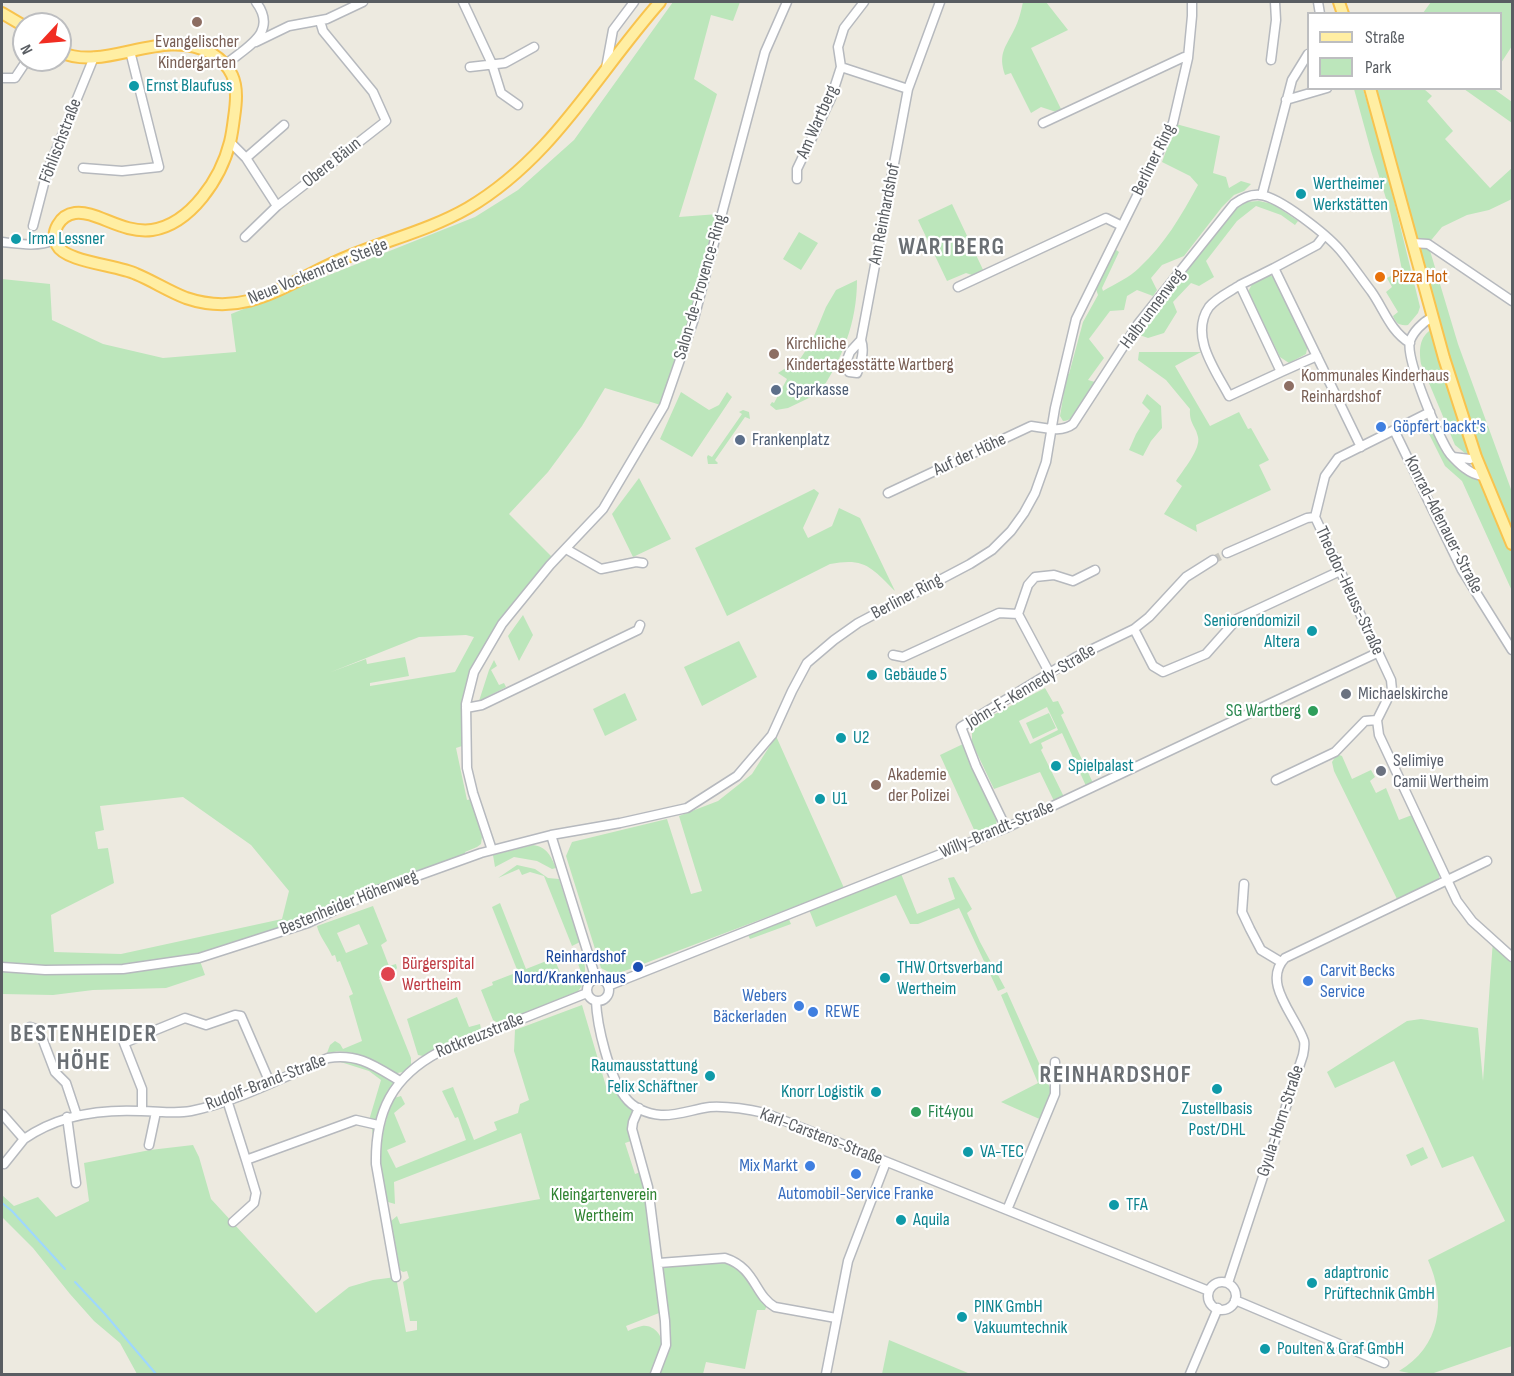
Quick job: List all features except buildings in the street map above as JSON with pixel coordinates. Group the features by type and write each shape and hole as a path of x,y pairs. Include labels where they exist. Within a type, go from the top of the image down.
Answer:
{"main road":[{"name":"Neue Vockenroter Steige","path":"55,240 58,248 65,255 123,268 187,298 229,305 245,303 266,296 344,258 443,221 492,192 523,167 554,136 660,2"},
{"path":"55,240 55,231 60,220 77,213 135,230 152,230 172,223 194,206 206,192 219,168 230,142 236,103 236,89 232,76 225,65 206,51 182,45 152,46 94,57 72,55"},
{"path":"1371,90 1431,318 1476,456 1512,544"}],"street":[{"path":"256,2 264,12 263,29 256,42"},
{"path":"225,65 256,42 289,26 320,21 363,2"},
{"path":"463,2 492,64 501,93 518,105"},
{"name":"Neue Vockenroter Steige","path":"604,74 613,30 634,2"},
{"name":"Salon-de-Provence-Ring","path":"492,850 467,768 466,708 474,672 502,624 550,566 603,509 664,406 693,322 765,52 787,2"},
{"name":"Am Wartberg","path":"797,179 797,169 831,98 841,67 838,47 843,28 864,2"},
{"name":"Am Reinhardshof","path":"861,340 908,89 940,2"},
{"name":"Berliner Ring","path":"551,835 687,808 737,776 772,735 807,663 858,623 970,564 992,550 1011,531 1024,513 1041,478 1076,319 1173,123 1188,58 1192,2"},
{"path":"1272,60 1276,20 1275,2"},
{"name":"Obere Bäun","path":"245,237 277,206 386,121 373,92 330,39 320,21"},
{"path":"470,67 505,63 534,47"},
{"path":"83,168 122,171 159,167 130,51"},
{"path":"1307,56 1292,80 1262,195 1293,211 1340,249 1373,294 1395,332 1410,343"},
{"name":"Föhlischstraße","path":"33,226 47,172 94,57"},
{"path":"1043,123 1184,57 1188,58"},
{"path":"841,67 908,89"},
{"path":"2,78 15,78 19,72"},
{"path":"1286,100 1320,90"},
{"path":"246,158 284,124"},
{"path":"230,142 246,158 277,206"},
{"name":"Halbrunnenweg","path":"1053,429 1068,428 1073,424 1138,324 1234,204 1241,199 1262,195"},
{"path":"958,287 1106,219 1122,226"},
{"path":"1317,356 1229,396 1204,350 1202,340 1204,318 1210,306 1240,285 1317,245 1324,236"},
{"path":"2,242 30,245 45,244 55,240"},
{"path":"1412,243 1428,244 1512,301"},
{"path":"1274,268 1361,447"},
{"path":"1240,285 1281,372"},
{"path":"1431,318 1418,329 1410,343 1414,370 1448,449 1458,463 1474,475 1484,476"},
{"name":"Theodor-Heuss-Straße","path":"1377,720 1392,690 1391,680 1315,517 1322,484 1338,458 1430,411"},
{"name":"Auf der Höhe","path":"888,493 1031,426 1053,429"},
{"name":"Konrad-Adenauer-Straße","path":"1394,430 1462,570 1512,650"},
{"path":"1453,456 1470,459 1476,456"},
{"path":"1227,553 1306,518 1315,517"},
{"path":"566,549 601,569 636,562 643,563"},
{"name":"John-F.-Kennedy-Straße","path":"1006,828 976,766 961,727 1049,672 1134,629 1149,617 1186,577 1213,560"},
{"path":"1049,672 1018,614 1028,585 1035,577 1054,575 1073,582 1095,570"},
{"path":"1134,629 1153,666 1163,672 1206,654 1237,620 1340,571"},
{"path":"893,655 903,657 999,614 1018,614"},
{"path":"466,708 478,707 530,683 638,630 640,625"},
{"name":"Willy-Brandt-Straße","path":"608,986 1006,828 1377,652"},
{"path":"1276,780 1335,752 1365,721 1377,720 1379,735 1465,913 1512,957"},
{"path":"551,835 596,979"},
{"name":"Bestenheider Höhenweg","path":"2,967 45,970 123,969 199,958 308,923 404,879 492,850 551,835"},
{"path":"1244,884 1242,912 1250,929 1260,950 1281,962 1285,958 1487,861"},
{"name":"Gyula-Horn-Straße","path":"1228,1283 1305,1043 1278,990 1276,976 1281,962"},
{"path":"596,979 604,980 608,986 609,993 606,998 596,1001 591,999 587,993 588,985 596,979"},
{"name":"Rotkreuzstraße","path":"396,1277 376,1164 378,1125 387,1101 400,1081 420,1063 439,1052 587,993"},
{"path":"596,1001 597,1021 613,1074 625,1097 639,1108 632,1129 648,1187 665,1321 666,1345 655,1374"},
{"path":"142,1111 142,1089 124,1042 185,1018 206,1025 235,1015 241,1016 270,1083"},
{"path":"30,1027 39,1030 55,1072 66,1083 77,1116"},
{"name":"Rudolf-Brand-Straße","path":"4,1164 24,1139 51,1122 67,1117 114,1111 191,1111 227,1100 328,1058 344,1055 367,1062 400,1081"},
{"path":"1007,1210 1054,1094 1055,1062"},
{"path":"227,1100 255,1193 254,1203 233,1222"},
{"name":"Karl-Carstens-Straße","path":"639,1108 660,1115 712,1107 729,1107 765,1113 1209,1291"},
{"path":"149,1145 156,1112"},
{"path":"2,1114 24,1139"},
{"path":"67,1117 76,1183"},
{"path":"246,1160 356,1120 378,1125"},
{"path":"825,1374 848,1261 886,1162"},
{"path":"659,1263 725,1258 735,1261 745,1268 768,1303 776,1307 837,1318"},
{"path":"1218,1282 1228,1283 1236,1292 1235,1300 1229,1307 1218,1308 1210,1301 1209,1291 1218,1282"},
{"path":"1235,1300 1384,1363"},
{"path":"1190,1374 1218,1308"}],"green space":[{"path":"673,2 740,2 733,21 711,15 694,79 717,94 679,217 718,214 664,406 605,388 582,426 548,472 509,514 555,560 486,648 468,688 462,714 462,746 456,748 467,800 472,799 482,837 481,844 465,852 466,858 404,879 308,923 199,958 205,975 166,988 93,990 53,995 2,994 2,279 50,284 52,320 103,344 163,358 236,352 231,314 475,217 518,190 574,140","holes":["466,635 474,637 455,672 370,686 370,683 409,676 405,657 367,664 366,659 331,672 419,637","183,797 251,845 289,891 282,919 121,954 54,952 51,915 114,883 108,848 98,849 95,832 104,830 100,806"]},
{"path":"1023,2 1046,2 1068,30 1031,48 1061,109 1056,112 1041,107 1031,113 1011,73 1005,75 1002,56 1017,23"},
{"path":"1431,2 1512,2 1512,46 1502,61 1502,12 1424,12"},
{"path":"1354,90 1363,90 1381,148 1420,307 1408,325 1398,324 1395,320 1393,316 1398,312 1386,292 1392,287 1387,278 1402,270 1390,211"},
{"path":"1370,90 1425,90 1432,96 1427,101 1453,131 1445,139 1490,188 1512,168 1512,199 1489,210 1467,215 1442,227 1428,244 1458,344 1512,492 1512,591 1462,481 1445,466 1420,416 1430,412 1450,454 1483,476"},
{"path":"1465,90 1495,90 1512,102 1512,123"},
{"path":"1176,124 1220,136 1213,173 1226,177 1229,188 1241,181 1251,184 1244,191 1234,195 1222,207 1184,256 1162,265 1151,278 1157,290 1153,296 1137,290 1127,296 1124,310 1110,311 1089,339 1104,358 1088,380 1095,382 1074,417 1063,421 1060,416 1067,374 1069,374 1083,322 1098,295 1096,289 1115,249 1119,252 1102,288 1103,291 1139,268 1157,249 1172,229 1198,185 1190,176 1162,162"},
{"path":"1259,201 1273,204 1298,221 1295,225 1281,215 1256,206 1237,221 1206,261 1214,277 1199,286 1191,283 1173,302 1177,312 1164,333 1148,338 1137,334 1235,209 1245,202"},
{"path":"952,204 985,274 978,277 966,273 947,281 918,220"},
{"path":"799,232 818,243 801,270 783,259"},
{"path":"1269,275 1276,278 1308,344 1306,354 1289,363 1280,357 1248,292 1252,284"},
{"path":"857,280 854,311 847,340 819,394 814,395 788,379 811,397 788,408 776,410 770,405 774,403 787,379 778,373 800,359 812,341 826,307 836,290"},
{"path":"1432,329 1469,451 1466,454 1455,445 1421,364 1421,344"},
{"path":"1139,352 1201,352 1175,366 1210,426 1239,412 1269,460 1259,465 1271,490 1196,525 1197,532 1164,514 1182,486 1176,481 1197,447 1198,437 1190,409 1166,380 1138,360"},
{"path":"681,392 709,410 719,405 727,392 732,397 692,457 660,439"},
{"path":"1147,394 1161,406 1162,428 1151,441 1143,456 1129,450 1150,411 1142,403"},
{"path":"743,410 749,412 750,419 745,417 715,460 718,463 708,464 708,455 712,457 742,414 739,412"},
{"path":"639,478 671,539 633,557 612,514"},
{"path":"814,489 819,493 803,528 808,538 832,526 839,508 860,518 895,591 867,566 860,563 842,562 830,564 727,616 695,548"},
{"path":"523,615 533,635 519,661 508,636"},
{"path":"739,641 757,677 702,706 684,667"},
{"path":"494,660 497,666 491,670 499,685 504,683 506,687 479,701 489,670"},
{"path":"1045,688 1053,702 1058,701 1064,713 1061,715 1093,783 1086,786 1062,733 1041,743 1043,748 1041,750 1064,797 1054,801 1040,772 994,789 972,743 972,730 976,724","holes":["1047,707 1058,730 1030,744 1019,721"]},
{"path":"625,693 637,720 605,736 593,709"},
{"path":"1049,713 1056,728 1033,739 1026,723"},
{"path":"776,736 844,888 614,975 601,968 566,856 572,842 667,819 691,894 702,891 679,816 718,801 752,774"},
{"path":"963,744 998,817 995,827 976,834 940,755"},
{"path":"1337,754 1342,756 1352,779 1371,770 1375,777 1370,781 1376,793 1386,788 1399,820 1412,815 1439,871 1439,878 1434,883 1398,901 1334,771 1332,762"},
{"path":"533,845 548,853 556,868 552,869 537,861 514,857 495,867 493,855"},
{"path":"517,865 535,869 548,878 559,879 580,942 572,946 544,876 530,872 522,875 519,869 498,878"},
{"path":"900,871 917,914 955,899 948,878 954,877 972,909 967,913 980,942 1005,988 998,991 959,908 918,924 910,924 896,895 816,927 808,907"},
{"path":"500,903 526,969 554,958 565,984 569,983 571,986 579,983 578,980 583,977 575,956 582,953 585,970 584,981 574,995 498,1023 493,1020 481,990 493,985 492,982 518,972 492,907"},
{"path":"373,906 387,941 381,945 389,966 396,964 397,968 394,972 379,978 411,1058 411,1065 403,1072 392,1074 369,1059 353,1053 327,1053 330,1045 335,1041 343,1049 362,1041 349,996 353,994 340,961 337,962 335,955 332,956 317,926","holes":["359,924 368,944 346,953 337,933"]},
{"path":"787,915 791,924 750,939 746,931"},
{"path":"1493,940 1512,957 1512,1346 1431,1374 1399,1371 1424,1349 1436,1322 1437,1292 1428,1260 1505,1221 1473,1156 1442,1168 1394,1061 1335,1088 1327,1072 1407,1021 1421,1019 1478,1028 1483,1081"},
{"path":"1007,992 1052,1092 1044,1121 1001,1102 1038,1083 1001,995"},
{"path":"457,997 469,1027 480,1024 481,1029 423,1056 418,1055 407,1019"},
{"name":"Kleingartenverein Wertheim","path":"582,1005 608,1093 620,1089 634,1106 634,1140 625,1143 635,1174 641,1172 661,1309 659,1313 626,1326 628,1331 642,1326 650,1327 659,1335 662,1343 661,1350 652,1374 137,1374 120,1343 94,1321 33,1248 2,1217 2,1195 14,1206 38,1197 56,1217 89,1201 84,1163 150,1150 193,1145 199,1157 211,1199 316,1313 349,1287 373,1280 396,1277 406,1332 417,1330 417,1321 410,1321 403,1282 409,1278 407,1271 400,1270 391,1221 397,1216 400,1224 540,1199 521,1133 394,1182 395,1204 388,1202 380,1163 385,1123 394,1098 401,1096 405,1104 394,1113 406,1142 387,1150 396,1168 466,1140 458,1117 455,1118 442,1091 453,1087 474,1140 497,1130 494,1122 518,1113 520,1104 529,1100 514,1051 515,1030"},
{"path":"344,1055 400,1081 387,1101 375,1148 370,1117 381,1080 369,1071 328,1058"},
{"path":"1423,1147 1428,1158 1411,1166 1406,1155"},
{"path":"735,1261 768,1303 765,1310 757,1310 745,1369 706,1362 703,1374 655,1374 666,1345 659,1266"},
{"path":"889,1340 968,1373 971,1374 882,1374"}],"waterway":[{"path":"2,1203 65,1269"},
{"path":"75,1282 156,1374"}],"tunnel":[{"path":"1213,560 1227,553"}],"place":[{"name":"Evangelischer Kindergarten","path":"197,22"},
{"name":"Ernst Blaufuss","path":"134,86"},
{"name":"Wertheimer Werkstätten","path":"1301,194"},
{"name":"Irma Lessner","path":"16,239"},
{"name":"Pizza Hot","path":"1380,277"},
{"name":"Kirchliche Kindertagesstätte Wartberg","path":"774,354"},
{"name":"Kommunales Kinderhaus Reinhardshof","path":"1289,386"},
{"name":"Sparkasse","path":"776,390"},
{"name":"Göpfert backt's","path":"1381,427"},
{"name":"Frankenplatz","path":"740,440"},
{"name":"Seniorendomizil Altera","path":"1312,631"},
{"name":"Gebäude 5","path":"872,675"},
{"name":"Michaelskirche","path":"1346,694"},
{"name":"SG Wartberg","path":"1313,711"},
{"name":"U2","path":"841,738"},
{"name":"Spielpalast","path":"1056,766"},
{"name":"Selimiye Camii Wertheim","path":"1381,771"},
{"name":"Akademie der Polizei","path":"876,785"},
{"name":"U1","path":"820,799"},
{"name":"Reinhardshof Nord/Krankenhaus","path":"638,967"},
{"name":"Bürgerspital Wertheim","path":"388,974"},
{"name":"THW Ortsverband Wertheim","path":"885,978"},
{"name":"Carvit Becks Service","path":"1308,981"},
{"name":"Webers Bäckerladen","path":"799,1006"},
{"name":"REWE","path":"813,1012"},
{"name":"Raumausstattung Felix Schäftner","path":"710,1076"},
{"name":"Zustellbasis Post/DHL","path":"1217,1089"},
{"name":"Knorr Logistik","path":"876,1092"},
{"name":"Fit4you","path":"916,1112"},
{"name":"VA-TEC","path":"968,1152"},
{"name":"Mix Markt","path":"810,1166"},
{"name":"Automobil-Service Franke","path":"856,1174"},
{"name":"TFA","path":"1114,1205"},
{"name":"Aquila","path":"901,1220"},
{"name":"adaptronic Prüftechnik GmbH","path":"1312,1283"},
{"name":"PINK GmbH Vakuumtechnik","path":"962,1317"},
{"name":"Poulten & Graf GmbH","path":"1265,1349"}],"district":[{"name":"WARTBERG","path":"952,248"},
{"name":"BESTENHEIDER HÖHE","path":"84,1049"},
{"name":"REINHARDSHOF","path":"1116,1076"}]}
